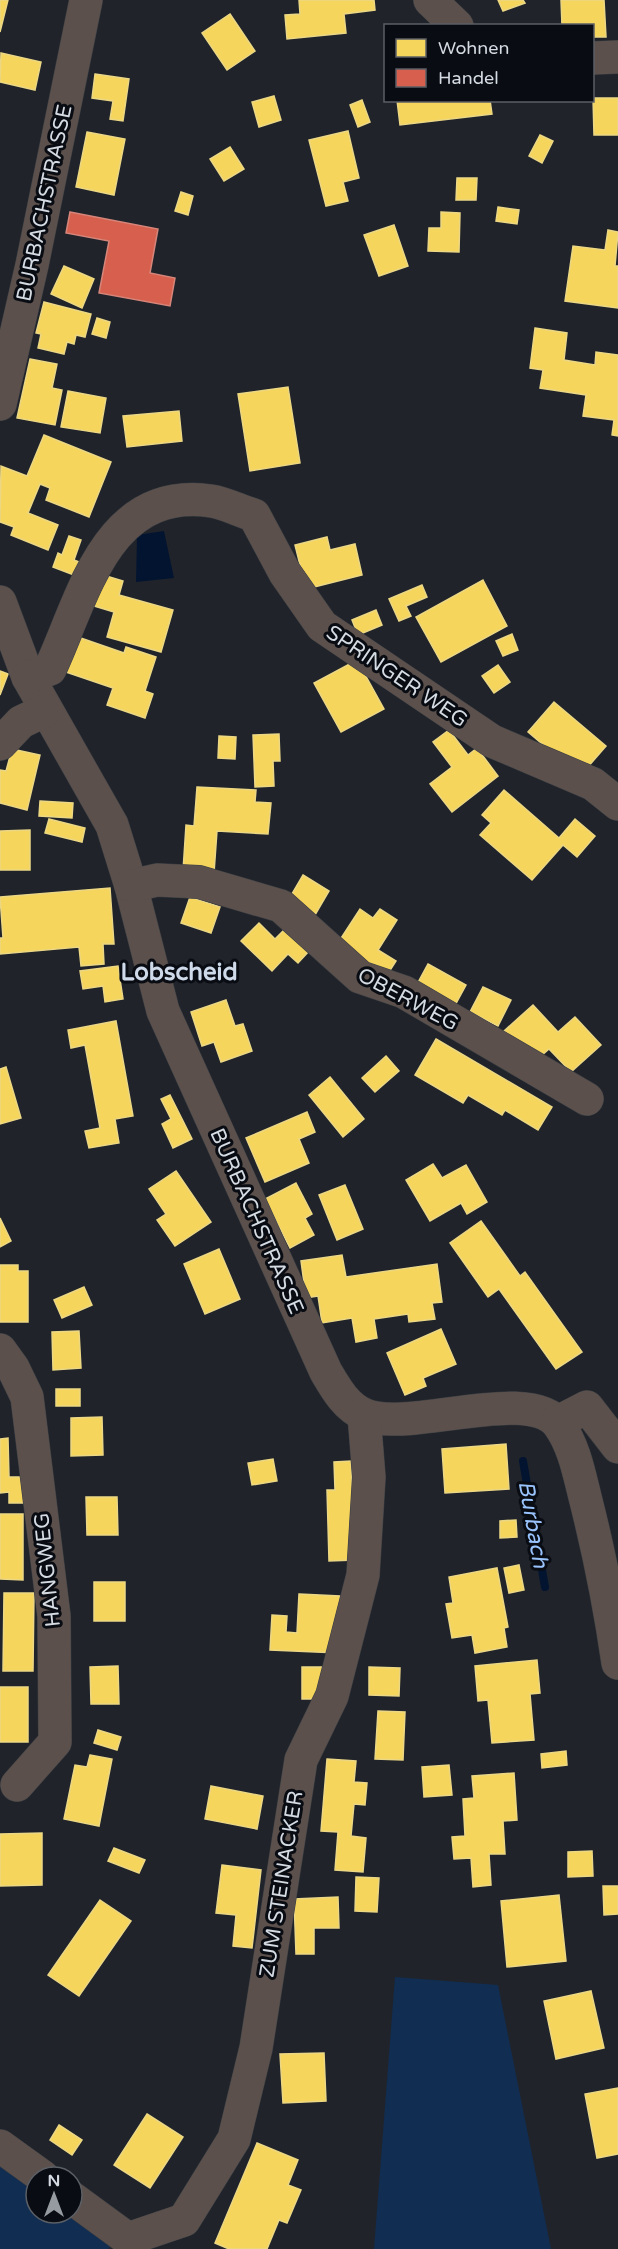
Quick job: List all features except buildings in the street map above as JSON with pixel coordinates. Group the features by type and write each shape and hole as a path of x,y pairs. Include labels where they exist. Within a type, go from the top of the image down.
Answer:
{"street":[{"name":"BURBACHSTRASSE","path":"0,404 25,296 86,0"},
{"path":"430,0 455,24"},
{"path":"594,58 618,57"},
{"name":"SPRINGER WEG","path":"28,677 50,669 89,575 123,525 162,502 211,501 254,515 285,573 322,626 492,741 593,784 618,804"},
{"name":"BURBACHSTRASSE","path":"0,602 28,677 112,825 131,886 163,1011 326,1372 342,1399 364,1415 394,1421 441,1413 530,1407 558,1422"},
{"path":"0,744 21,722 46,710"},
{"name":"OBERWEG","path":"131,886 157,880 199,882 281,906 360,977 404,992 587,1100"},
{"name":"HANGWEG","path":"0,1350 13,1368 27,1397 54,1616 55,1742 17,1785"},
{"path":"618,1447 587,1407 558,1422 573,1452 594,1533 618,1663"},
{"name":"ZUM STEINACKER","path":"84,2207 128,2239 184,2220 234,2139 256,2048 301,1760 332,1696 363,1575 369,1478 364,1415"},
{"path":"0,2146 26,2165"}],"shaded area":[{"path":"164,531 174,578 136,582 137,535"},
{"path":"395,1977 498,1985 551,2249 374,2249"},
{"path":"0,2151 24,2168 24,2225 84,2225 84,2219 121,2238 108,2249 0,2249"}],"waterway":[{"name":"Burbach","path":"523,1461 545,1587"}],"district":[{"name":"Lobscheid","path":"179,972"}]}
